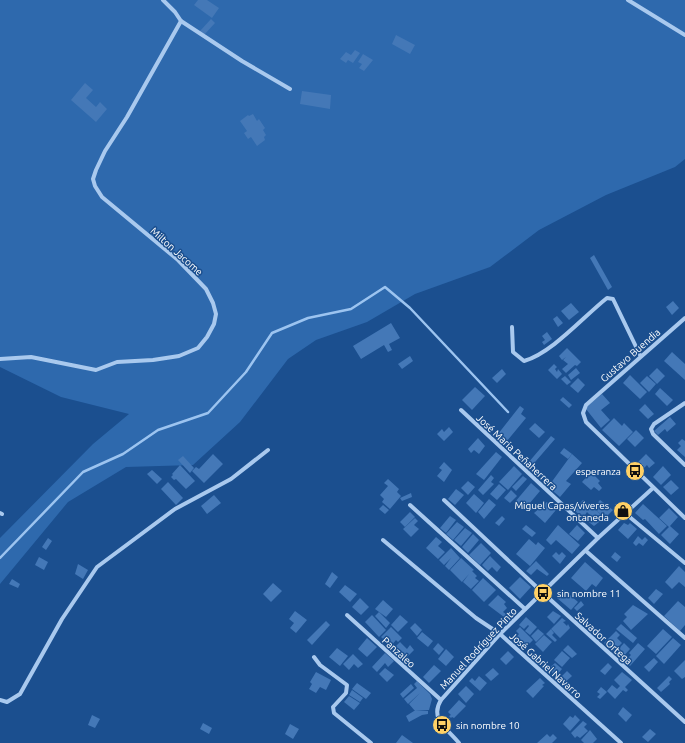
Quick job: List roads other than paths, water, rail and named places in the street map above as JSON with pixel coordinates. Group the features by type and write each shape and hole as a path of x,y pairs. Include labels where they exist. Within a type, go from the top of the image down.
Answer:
{"street":[{"path":"163,0 175,12 181,21 242,62 290,89"},
{"path":"628,0 685,35"},
{"name":"Milton Jacome","path":"0,359 31,357 96,370 117,362 153,360 179,356 198,348 207,337 214,324 216,314 213,303 195,276 102,197 95,186 93,179 105,151 127,117 181,21"},
{"path":"512,327 513,352 524,361 548,350 607,298 613,299 640,355"},
{"name":"Gustavo Buendia","path":"653,488 586,422 583,413 586,405 640,355 685,318"},
{"path":"685,403 654,424 651,429 653,434 685,465"},
{"name":"José Maria Peñaherrera","path":"461,410 598,538"},
{"path":"0,700 7,702 20,694 62,619 97,567 175,509 231,479 268,450"},
{"path":"653,488 685,518"},
{"name":"Manuel Rodríguez Pinto","path":"459,743 438,721 436,710 441,700 500,634 525,609 598,538 653,488"},
{"name":"Salvador Ortega","path":"444,500 543,593 685,722"},
{"path":"410,505 525,609"},
{"path":"626,514 685,563"},
{"name":"José Gabriel Navarro","path":"383,540 476,618 500,634 621,743"},
{"path":"586,551 685,638"},
{"name":"Panzaleo","path":"347,615 441,700"},
{"path":"314,657 320,665 347,685 346,693 333,707 334,713 371,743"}],"waterway":[{"path":"0,558 83,472 123,454 158,430 208,413 246,372 272,333 308,318 351,309 385,287 410,308 508,412"}],"place":[{"name":"esperanza","path":"635,471"},
{"name":"Miguel Capas/víveres ontaneda","path":"623,511"},
{"name":"sin nombre 11","path":"543,593"},
{"name":"sin nombre 10","path":"442,725"}]}
